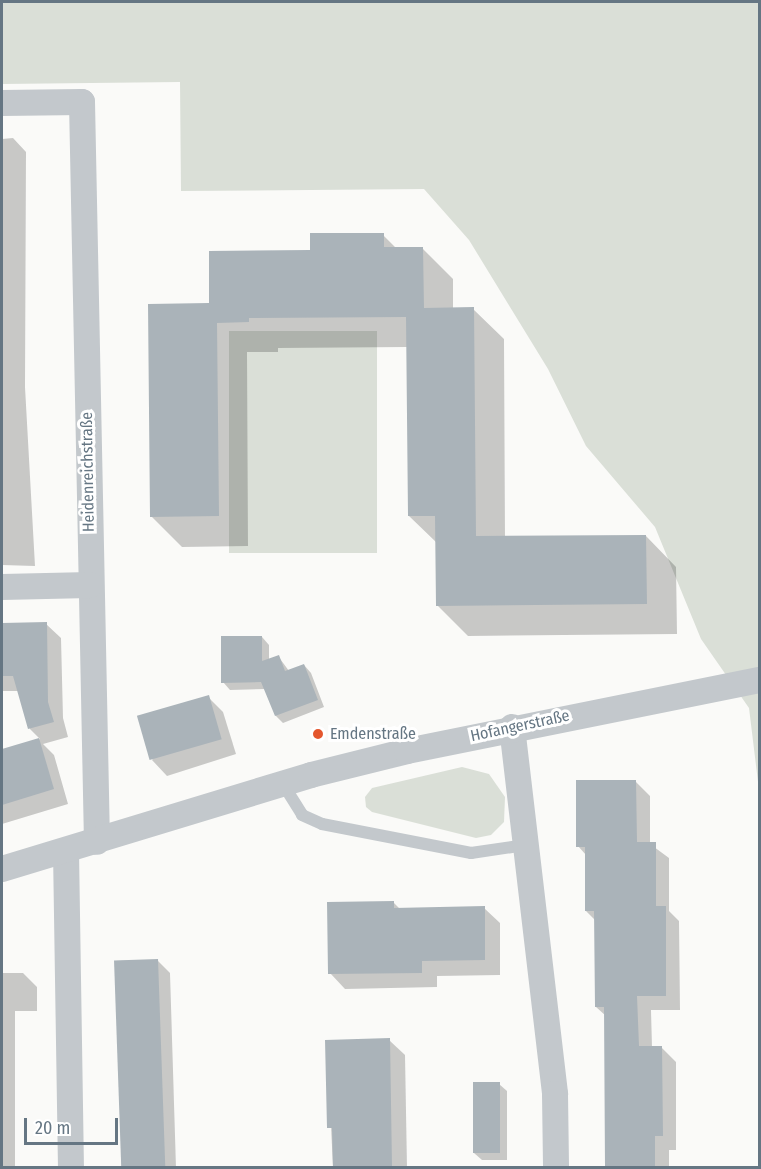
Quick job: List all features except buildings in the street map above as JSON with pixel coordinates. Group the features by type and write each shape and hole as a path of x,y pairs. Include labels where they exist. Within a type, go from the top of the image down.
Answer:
{"street":[{"name":"Heidenreichstraße","path":"2,103 82,102 97,842"},
{"path":"2,587 90,585"},
{"name":"Hofangerstraße","path":"2,869 283,784 512,727 759,680"},
{"path":"512,727 555,1095 556,1167"},
{"path":"66,851 71,1167"}],"lane":[{"path":"283,784 302,815 322,824 471,853 526,845"}],"shaded area":[{"path":"2,2 759,2 759,790 749,708 701,639 655,527 586,446 548,369 469,240 424,189 181,191 180,82 2,84"},
{"path":"229,331 377,331 377,553 229,553"},
{"path":"462,767 489,774 505,797 504,822 491,835 476,838 372,812 366,807 365,797 372,788"}],"place":[{"name":"Emdenstraße","path":"318,734"}]}
